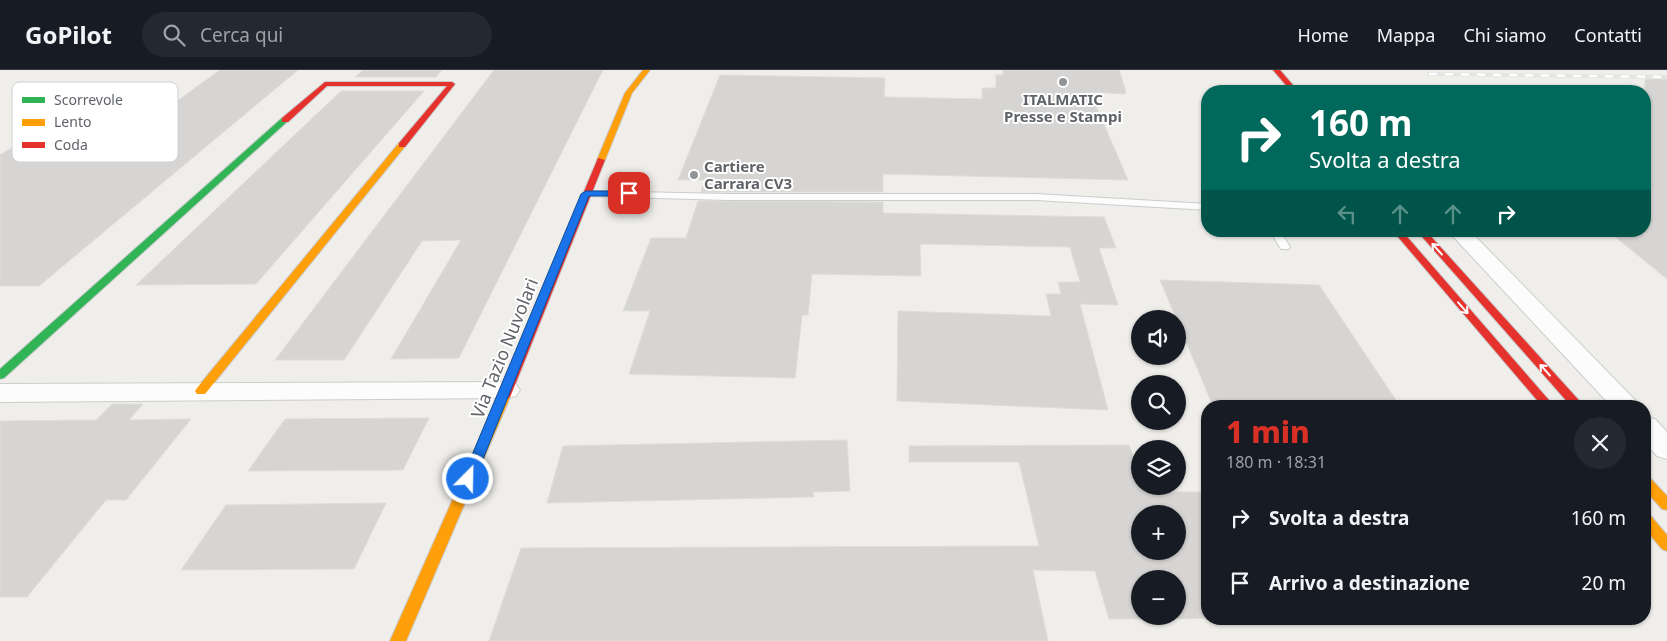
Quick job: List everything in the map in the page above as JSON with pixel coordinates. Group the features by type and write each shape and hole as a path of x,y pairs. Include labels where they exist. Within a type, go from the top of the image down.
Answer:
{"main road":[{"name":"Via Tazio Nuvolari","path":"398,641 507,390 629,92 647,70"},
{"path":"1276,70 1290,85"},
{"path":"0,374 325,84 452,84 201,391"},
{"path":"1402,237 1543,400"},
{"path":"1426,237 1573,400"},
{"path":"1651,488 1667,506"},
{"path":"1651,526 1667,545"}],"street":[{"path":"1464,237 1620,400"},
{"path":"0,393 507,390"},
{"path":"1651,432 1667,449"}],"lane":[{"path":"586,194 748,197 1022,198 1158,202 1201,206"},
{"path":"1279,237 1285,247"}],"building":[{"path":"220,70 298,70 39,286 0,286 0,155 12,148 12,162 178,162 178,100"},
{"path":"363,70 442,70 436,77 355,77"},
{"path":"494,70 603,70 459,358 391,359 461,240 422,241 344,360 275,360"},
{"path":"1003,70 1119,70 1125,94 1090,92 1128,180 883,174 883,192 701,192 704,180 678,180 720,75 885,78 884,97 982,99 982,88 996,88 996,75 1003,75"},
{"path":"1645,79 1667,79 1667,279 1615,237 1651,237 1651,85 1645,85"},
{"path":"341,91 424,91 256,284 136,285"},
{"path":"698,201 883,202 883,213 1104,217 1116,248 1099,248 1118,305 1080,304 1108,410 897,401 898,311 1051,316 1046,294 1061,294 1058,282 1080,282 1070,247 920,244 921,276 812,274 808,315 802,315 795,378 629,374 650,311 623,311 651,238 686,238"},
{"path":"1160,280 1319,285 1396,400 1210,400 1186,342 1186,310 1173,310"},
{"path":"112,404 143,404 129,420 191,419 126,500 106,500 27,597 0,597 0,421 96,420"},
{"path":"429,418 403,470 248,471 285,419"},
{"path":"847,440 850,491 813,492 814,497 547,503 563,446"},
{"path":"1129,445 1131,450 1131,495 1186,495 1186,492 1201,492 1201,618 1186,619 1186,570 1131,570 1131,619 1109,619 1095,571 1033,570 1048,641 489,641 521,548 1039,546 1019,462 909,462 909,446"},
{"path":"386,503 354,569 181,570 226,505"}],"railway":[{"path":"1429,74 1667,77"}],"traffic: fast":[{"path":"0,375 285,120"}],"traffic: slow":[{"path":"601,160 629,93 647,70"},
{"path":"201,391 402,145"},
{"path":"398,641 505,395"},
{"path":"1651,488 1667,505"},
{"path":"1651,526 1667,545"}],"traffic: jam":[{"path":"1276,70 1290,85"},
{"path":"285,120 325,84 452,84 402,145"},
{"path":"505,395 601,160"},
{"path":"1402,237 1543,400"},
{"path":"1426,237 1573,400"}],"place":[{"name":"ITALMATIC Presse e Stampi","path":"1063,82"},
{"name":"Cartiere Carrara CV3","path":"694,175"}],"route":[{"path":"468,479 507,390 586,194 629,193"}]}
